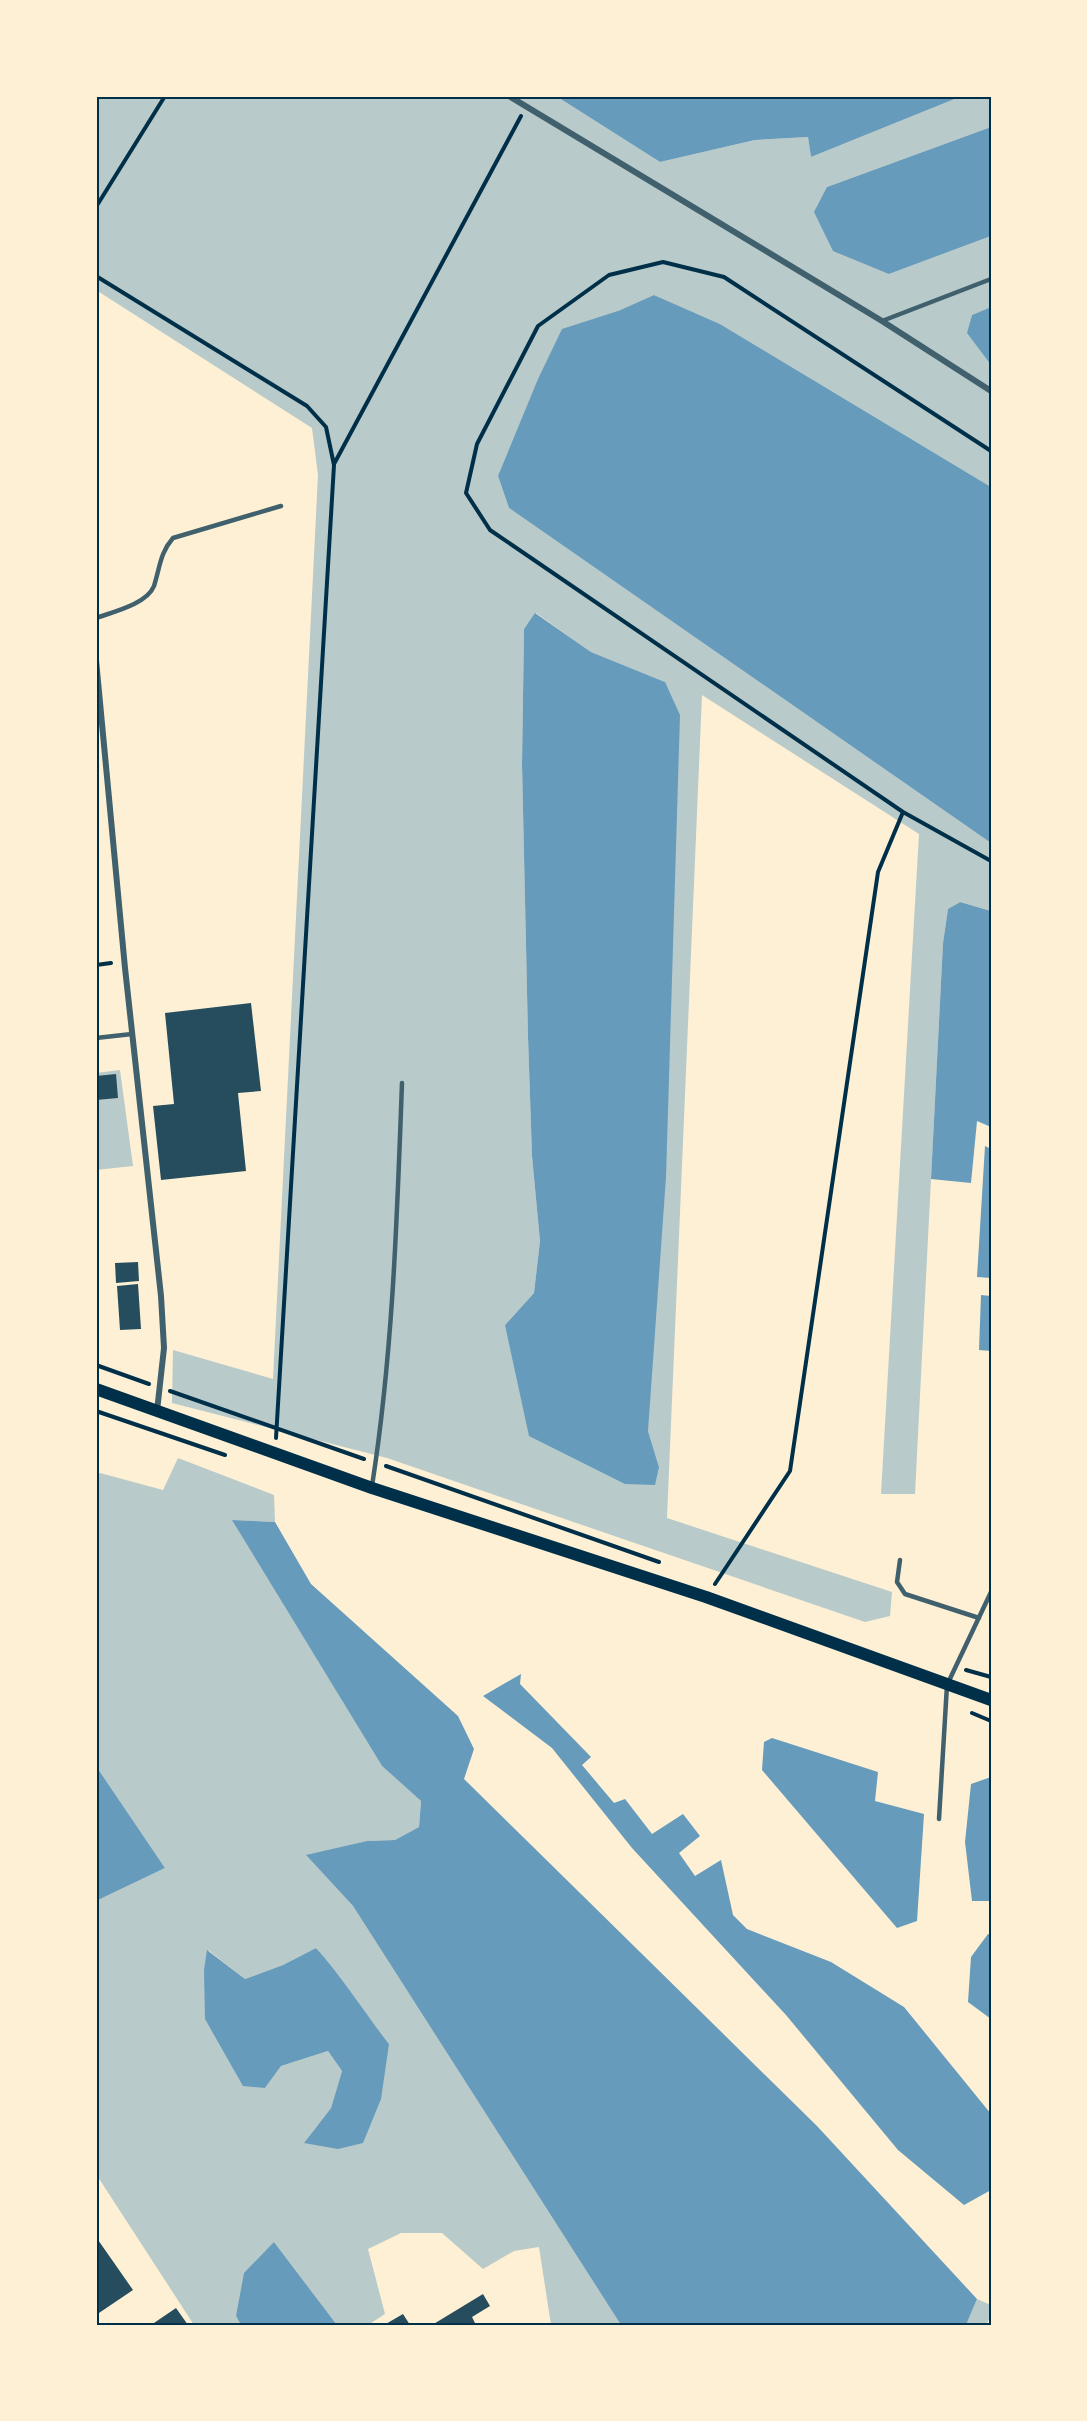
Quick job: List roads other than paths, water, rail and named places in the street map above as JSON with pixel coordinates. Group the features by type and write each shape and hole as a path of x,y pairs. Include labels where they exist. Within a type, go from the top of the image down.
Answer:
{"main road":[{"path":"96,1389 372,1488 706,1597 991,1700"}],"street":[{"path":"509,96 882,321 991,391"},
{"path":"96,660 132,1034 161,1296 164,1348 157,1411"}],"lane":[{"path":"882,321 991,279"},
{"path":"96,618 126,608 153,589 162,554 173,538 281,506"},
{"path":"96,1038 132,1034"},
{"path":"372,1488 382,1421 396,1252 402,1083"},
{"path":"900,1560 897,1582 905,1594 979,1618"},
{"path":"939,1819 947,1685 991,1592"}],"water":[{"path":"556,96 962,96 811,157 808,137 755,140 660,162"},
{"path":"991,127 991,236 889,274 833,251 814,212 827,187"},
{"path":"654,295 720,324 991,487 991,843 509,508 498,476 538,379 562,329 618,311"},
{"path":"991,307 991,365 967,333 972,315"},
{"path":"535,613 591,652 665,682 680,715 666,1177 648,1431 659,1467 655,1485 625,1484 529,1436 505,1325 534,1293 540,1241 532,1156 522,764 524,629"},
{"path":"960,902 991,911 991,1127 977,1121 971,1183 931,1179 943,943 948,909"},
{"path":"985,1146 991,1149 991,1278 977,1277"},
{"path":"981,1295 991,1296 991,1351 979,1350"},
{"path":"232,1520 275,1522 311,1584 458,1716 474,1749 464,1779 817,2126 977,2299 966,2325 621,2325 353,1906 306,1855 367,1841 395,1840 419,1827 421,1801 382,1766"},
{"path":"521,1674 520,1684 591,1757 582,1765 614,1803 625,1799 652,1834 683,1814 700,1836 679,1853 695,1876 721,1860 733,1915 747,1929 831,1962 904,2007 991,2114 991,2190 964,2205 898,2150 786,2015 632,1848 552,1748 483,1696"},
{"path":"772,1738 878,1772 875,1801 924,1814 917,1921 897,1928 762,1770 764,1742"},
{"path":"96,1766 165,1868 96,1901"},
{"path":"991,1777 991,1901 972,1901 965,1842 971,1784"},
{"path":"988,1934 991,1934 991,2019 968,2002 971,1957"},
{"path":"316,1948 389,2044 381,2099 363,2143 338,2149 304,2143 331,2108 342,2071 328,2051 281,2066 265,2088 243,2086 205,2019 204,1970 207,1950 245,1979 283,1965"},
{"path":"274,2242 337,2325 241,2325 236,2316 244,2273"}]}
